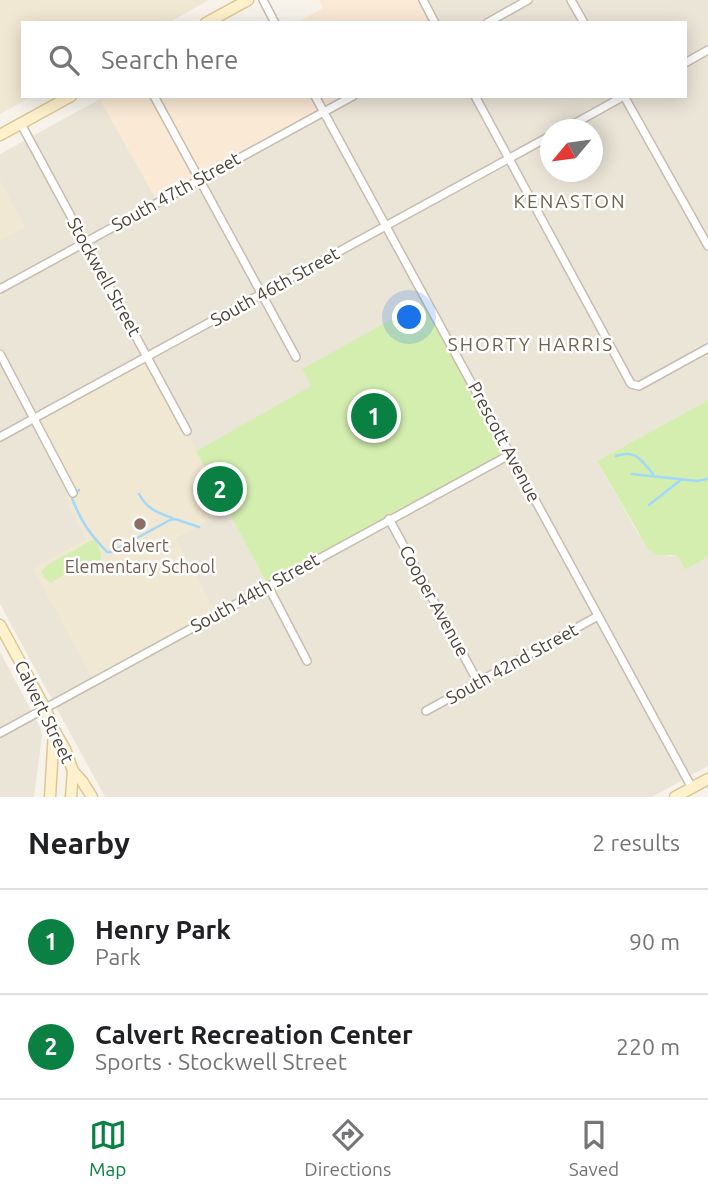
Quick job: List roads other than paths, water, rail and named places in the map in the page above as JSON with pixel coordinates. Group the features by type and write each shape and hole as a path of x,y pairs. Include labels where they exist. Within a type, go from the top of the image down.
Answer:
{"main road":[{"path":"210,21 248,0"},
{"path":"0,135 67,98"},
{"name":"Calvert Street","path":"0,625 45,708 73,771 92,797"},
{"path":"50,797 54,730"},
{"path":"71,797 73,771"},
{"path":"675,797 708,779"}],"street":[{"path":"263,0 274,21"},
{"path":"423,0 434,21"},
{"path":"491,21 528,0"},
{"path":"571,0 583,21"},
{"path":"687,62 708,50"},
{"path":"155,98 296,357"},
{"name":"Prescott Avenue","path":"316,98 692,788"},
{"name":"South 47th Street","path":"0,289 349,98"},
{"path":"476,98 631,384 635,386 645,383 708,348"},
{"path":"583,119 620,98"},
{"path":"625,98 708,247"},
{"name":"Stockwell Street","path":"21,124 187,432"},
{"name":"South 46th Street","path":"0,437 540,142"},
{"path":"0,354 73,493"},
{"name":"South 44th Street","path":"0,733 510,454"},
{"name":"Cooper Avenue","path":"389,519 478,682"},
{"path":"268,586 307,661"},
{"name":"South 42nd Street","path":"426,711 598,616"}],"waterway":[{"path":"616,456 633,455 653,474"},
{"path":"632,474 697,481 708,479"},
{"path":"649,505 682,479"},
{"path":"79,490 72,498 75,506 86,527 107,552 170,520 175,519 199,527"},
{"path":"139,494 149,507 172,518"}],"place":[{"name":"Henry Park","path":"374,416"},
{"name":"Calvert Recreation Center","path":"220,489"},
{"name":"Calvert Elementary School","path":"140,524"}],"district":[{"name":"KENASTON","path":"570,201"},
{"name":"SHORTY HARRIS","path":"531,344"}]}
